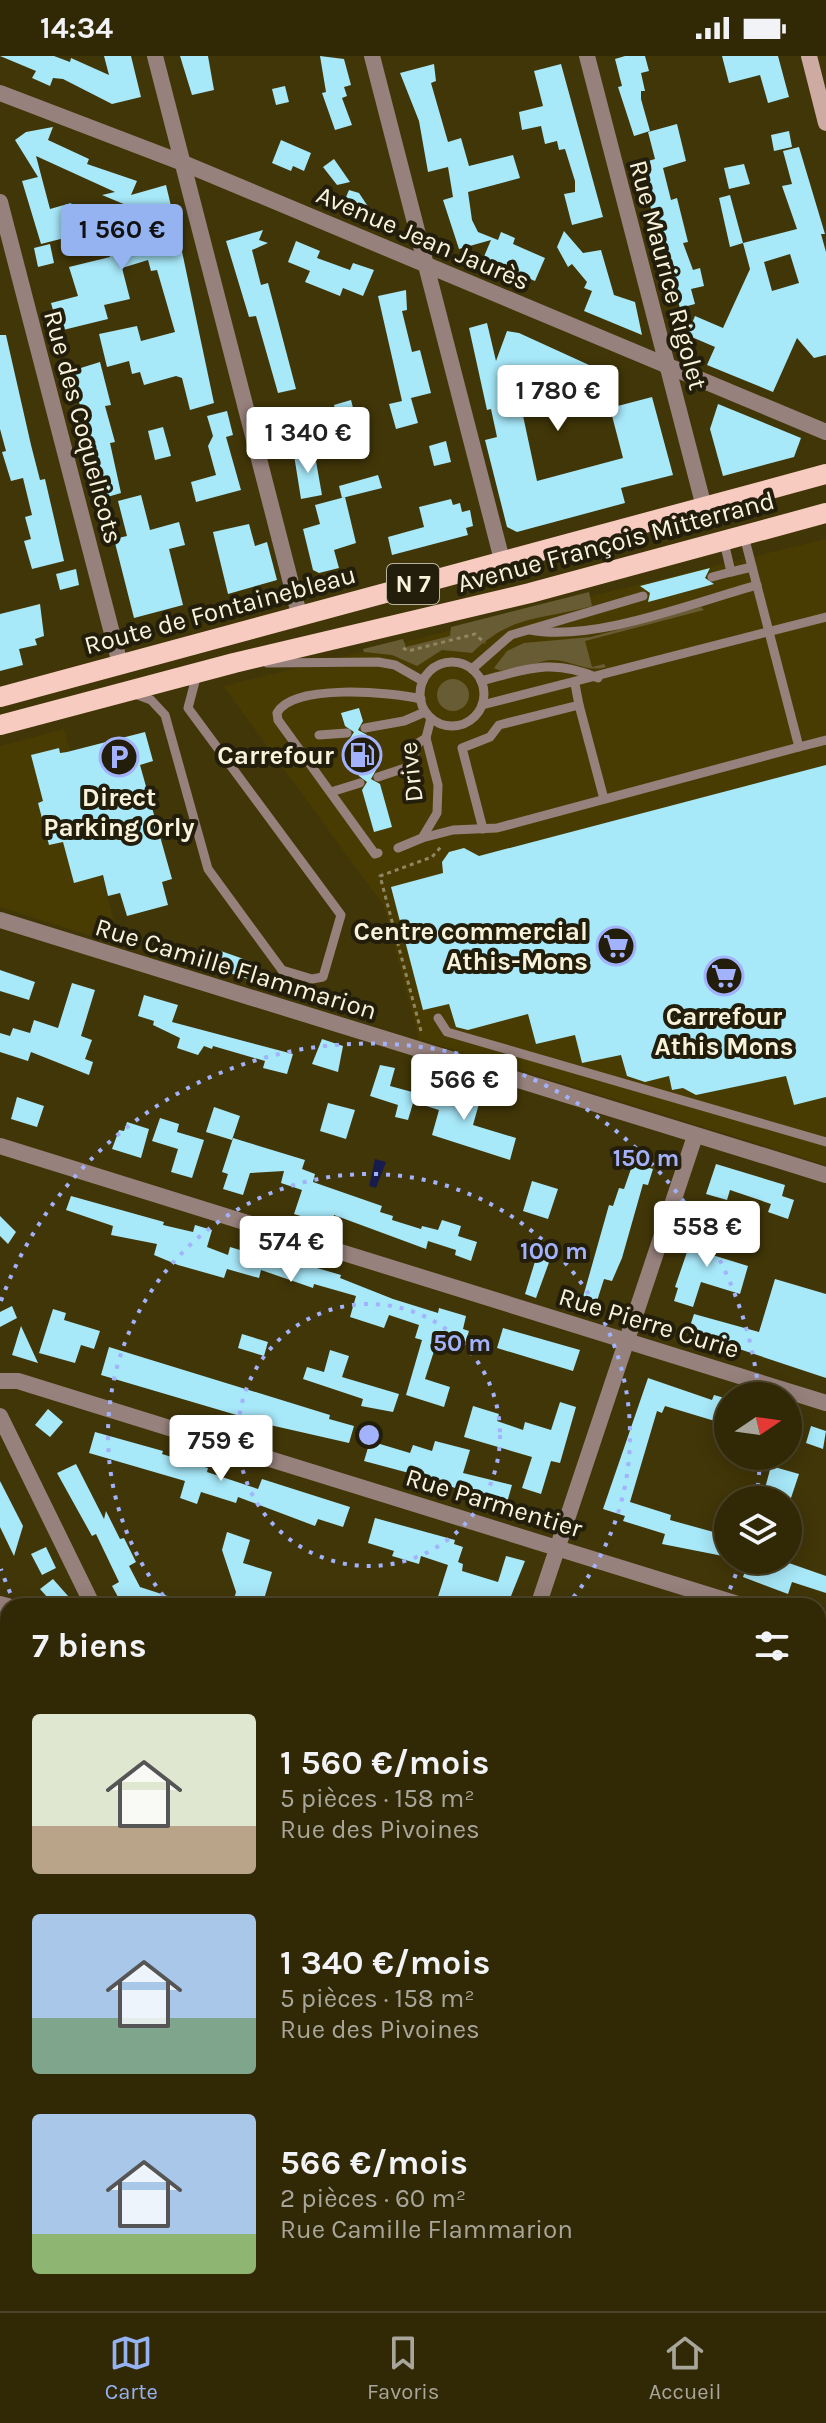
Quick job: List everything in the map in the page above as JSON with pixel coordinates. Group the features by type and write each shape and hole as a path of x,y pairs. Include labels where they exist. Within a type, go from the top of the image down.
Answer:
{"main road":[{"name":"Route de Fontainebleau","path":"0,697 826,474"},
{"name":"Avenue François Mitterrand","path":"0,725 234,663 530,593 826,513"}],"street":[{"path":"155,56 299,614"},
{"path":"372,56 502,560"},
{"name":"Rue Maurice Rigolet","path":"587,56 704,507"},
{"path":"809,56 826,123"},
{"name":"Avenue Jean Jaurès","path":"0,93 183,163 826,432"},
{"name":"Rue des Coquelicots","path":"0,202 120,664"},
{"name":"Rue Camille Flammarion","path":"0,920 826,1175"},
{"path":"541,1598 695,1136"},
{"name":"Rue Pierre Curie","path":"0,1146 826,1403"},
{"name":"Rue Parmentier","path":"0,1381 18,1381 718,1598"},
{"path":"0,1416 89,1598"}],"lane":[{"path":"744,536 799,747"},
{"path":"723,541 731,572"},
{"path":"712,577 752,567"},
{"path":"530,630 553,634 589,630 757,585"},
{"path":"472,669 505,638 542,623 643,596"},
{"path":"482,705 575,684 826,617"},
{"path":"234,663 378,662 395,665 423,681"},
{"path":"365,728 428,715 456,726 472,719 482,705 481,681 472,669 455,662 445,663 429,673 423,681 421,699 428,715"},
{"path":"481,681 544,665 562,665 598,678"},
{"path":"128,691 151,700 165,715 208,869 282,970 312,979 323,977 341,915 188,708 197,673"},
{"path":"575,684 604,799"},
{"path":"377,854 331,792 299,740 278,720 277,713 286,701 295,698 383,692 421,699"},
{"path":"483,829 462,748 490,737 499,725 579,705"},
{"name":"Drive","path":"398,848 422,838 437,813 440,792 426,738 428,715"},
{"path":"319,735 347,733"},
{"path":"378,777 411,766 418,743 426,738"},
{"path":"422,838 453,830 483,829 826,740"},
{"path":"331,792 360,783"},
{"path":"438,1018 447,1032 826,1142"}],"path":[{"path":"427,1054 380,876 432,857 455,841 453,830"}],"shaded area":[{"path":"826,539 826,1165 419,1039 384,906 223,686"},
{"path":"589,592 592,606 514,625 487,640 472,653 442,650 417,666 392,655 364,652 363,649 403,639 406,647 450,636 451,627"},
{"path":"701,607 704,610 585,641 592,667 604,664 606,667 592,668 550,660 507,671 494,668 507,651 524,643 591,637"},
{"path":"453,679 464,684 469,695 464,706 453,711 442,706 437,695 442,684"},
{"path":"64,729 120,945 0,907 0,746"},
{"path":"375,1159 386,1162 376,1188 369,1186"}],"building":[{"path":"0,56 54,56 70,62 71,58 109,75 104,56 131,56 141,97 112,104 63,79 53,78 50,86 32,78 36,71"},
{"path":"180,56 208,56 214,90 192,95"},
{"path":"320,56 344,59 351,85 344,87 347,96 342,98 352,125 335,130 322,93 326,92"},
{"path":"645,56 649,71 641,73 645,91 641,91 641,99 650,131 634,136 618,87 622,86 615,59"},
{"path":"722,56 778,56 789,97 768,103 760,75 729,83"},
{"path":"434,64 436,81 431,83 448,142 461,138 469,166 513,155 520,178 468,192 472,220 478,232 498,240 501,232 515,238 513,244 545,258 535,281 483,259 491,240 459,249 443,200 453,197 448,167 428,172 419,121 400,73"},
{"path":"561,64 603,217 572,225 564,194 575,192 575,181 565,149 559,150 557,141 545,144 541,126 522,130 519,112 543,106 534,71"},
{"path":"285,86 289,102 276,105 272,89"},
{"path":"677,124 686,161 663,168 671,200 677,198 688,242 683,243 693,270 700,268 704,286 691,289 695,304 680,308 638,164 655,159 648,132"},
{"path":"53,127 48,140 89,159 87,164 137,181 131,195 166,185 172,210 151,215 159,247 180,242 214,403 190,410 182,378 176,376 144,385 140,372 132,374 129,361 107,367 99,334 137,326 141,341 175,332 157,270 151,271 148,260 122,268 130,299 104,305 108,319 59,331 51,303 78,296 69,267 110,257 105,234 132,227 126,205 102,195 115,192 36,156 50,209 71,203 80,234 41,244 22,181 38,177 15,140 26,132"},
{"path":"789,131 792,147 774,151 771,135"},
{"path":"281,140 311,153 304,171 293,166 291,171 272,163"},
{"path":"799,147 825,234 821,234 826,252 826,355 814,358 797,338 773,392 707,365 715,347 687,335 695,316 723,328 750,269 743,243 797,229 782,186 792,184 783,151","holes":["790,254 799,283 772,291 764,262"]},
{"path":"334,159 350,182 337,185 323,167"},
{"path":"744,164 750,184 729,189 724,168"},
{"path":"349,190 359,193 375,217 343,204"},
{"path":"730,195 743,243 730,247 719,198"},
{"path":"263,230 259,240 268,243 252,250 261,285 268,283 296,389 278,393 256,316 249,317 226,241"},
{"path":"564,231 583,253 601,250 614,295 635,302 642,335 584,311 592,291 584,288 587,282 572,264 568,267 557,247"},
{"path":"296,241 320,251 317,258 350,270 353,263 374,270 363,296 343,288 340,296 305,282 310,271 288,262"},
{"path":"50,244 54,263 38,267 34,248"},
{"path":"406,290 407,310 402,311 412,352 420,350 431,393 411,398 418,423 396,429 389,404 402,401 378,296"},
{"path":"487,323 496,361 507,331 519,333 600,370 606,374 604,379 610,381 602,400 572,388 561,415 519,397 537,481 623,458 610,408 652,397 673,475 621,488 625,503 517,532 507,527 485,440 497,437 491,409 487,410 469,328"},
{"path":"0,335 6,335 31,445 40,480 45,479 64,561 32,569 24,541 31,539 25,517 32,515 23,478 11,481 2,452 6,451 0,429"},
{"path":"100,362 111,405 105,406 115,442 110,443 121,493 104,498 71,371"},
{"path":"351,400 359,431 309,444 304,426 337,417 334,405"},
{"path":"718,404 801,438 794,457 723,476 710,429"},
{"path":"227,411 233,435 226,437 241,490 196,502 191,482 216,475 208,446 213,436 207,416"},
{"path":"163,427 171,456 155,460 148,431"},
{"path":"446,441 451,462 434,466 429,446"},
{"path":"314,450 322,495 301,499 294,455"},
{"path":"378,475 382,488 342,498 339,486"},
{"path":"141,495 150,530 179,522 185,545 169,549 183,605 134,618 114,539 127,536 118,501"},
{"path":"345,497 356,543 334,550 339,568 319,573 313,570 303,529 320,524 315,505"},
{"path":"451,499 453,505 460,503 462,512 470,510 473,526 466,528 468,535 392,555 388,537 424,527 419,507"},
{"path":"249,524 255,546 267,542 277,580 228,594 213,532"},
{"path":"710,568 705,578 714,584 648,602 650,593 640,586"},
{"path":"76,569 79,585 60,590 56,574"},
{"path":"40,604 44,636 35,639 37,645 19,649 23,665 0,671 0,614"},
{"name":"Carrefour","path":"359,708 363,721 358,730 367,735 376,770 371,779 380,784 392,827 374,832 362,790 367,782 359,776 349,740 354,732 345,726 341,713"},
{"path":"145,732 153,761 140,765 172,879 162,882 168,905 127,916 120,893 108,896 103,875 74,883 63,842 49,845 38,803 43,801 31,755 59,748 60,753 67,752"},
{"name":"Centre commercial Athis-Mons","path":"826,765 826,1097 794,1105 786,1076 696,1095 683,1088 672,1090 669,1076 645,1082 627,1076 621,1055 582,1063 575,1035 536,1044 528,1014 468,1030 456,1027 449,1004 423,1010 391,887 443,873 442,862 449,852 464,848 479,856"},
{"path":"218,950 255,963 251,980 212,967"},
{"path":"0,970 35,982 29,1000 0,991"},
{"path":"72,983 95,990 81,1036 92,1040 85,1059 93,1062 89,1075 31,1052 28,1061 0,1052 0,1033 10,1036 13,1028 30,1033 34,1020 58,1028"},
{"path":"144,995 178,1005 172,1022 293,1054 287,1074 263,1068 265,1061 213,1046 212,1049 204,1046 198,1055 177,1048 180,1038 153,1025 154,1021 138,1016"},
{"path":"322,1039 343,1046 338,1072 312,1064"},
{"path":"380,1065 395,1068 390,1086 416,1093 408,1120 395,1117 398,1105 370,1096"},
{"path":"431,1078 447,1083 446,1089 480,1100 473,1125 516,1138 510,1160 432,1135 439,1110 423,1105"},
{"path":"17,1097 44,1106 37,1127 11,1119"},
{"path":"328,1103 355,1110 346,1139 320,1131"},
{"path":"214,1107 240,1116 232,1140 206,1132"},
{"path":"160,1118 179,1124 177,1132 204,1140 192,1178 171,1172 178,1149 152,1141"},
{"path":"127,1122 149,1129 141,1158 112,1149 119,1130 124,1131"},
{"path":"233,1138 305,1160 302,1169 315,1174 313,1182 382,1206 380,1212 393,1216 392,1220 421,1229 422,1226 438,1230 442,1220 461,1226 458,1236 477,1242 471,1261 455,1255 456,1250 428,1241 426,1249 334,1215 331,1225 294,1214 302,1190 281,1183 284,1171 250,1173 243,1195 223,1189 228,1174 222,1172"},
{"path":"633,1163 653,1169 648,1185 643,1184 622,1258 612,1281 604,1279 597,1301 583,1297 609,1205 613,1206 619,1188 624,1189"},
{"path":"716,1164 785,1185 782,1196 794,1200 788,1219 768,1212 771,1204 730,1190 727,1200 706,1194"},
{"path":"532,1181 558,1189 548,1219 523,1211"},
{"path":"71,1196 164,1222 163,1225 193,1232 195,1225 212,1230 207,1247 228,1255 230,1247 267,1258 269,1254 341,1275 340,1278 393,1299 438,1313 439,1308 466,1316 463,1329 469,1331 462,1352 436,1345 425,1379 450,1387 444,1407 406,1395 422,1340 415,1338 419,1325 389,1315 384,1328 350,1317 356,1296 314,1284 313,1288 261,1270 259,1278 227,1269 224,1278 178,1265 154,1255 157,1244 111,1235 113,1226 66,1210"},
{"path":"0,1216 16,1232 8,1244 0,1236"},
{"path":"697,1223 714,1228 706,1253 748,1266 740,1294 701,1282 693,1307 674,1301 678,1288 675,1287"},
{"path":"541,1242 555,1246 536,1298 525,1294"},
{"path":"775,1279 826,1294 826,1378 688,1332 694,1314 759,1332"},
{"path":"12,1306 17,1318 0,1327 0,1312"},
{"path":"53,1309 66,1313 64,1320 100,1331 94,1349 81,1345 75,1363 39,1353"},
{"path":"21,1326 38,1363 12,1355"},
{"path":"503,1328 580,1350 573,1371 497,1348"},
{"path":"242,1334 268,1342 264,1356 238,1348"},
{"path":"109,1347 330,1415 329,1419 354,1426 349,1443 270,1425 101,1375"},
{"path":"330,1350 349,1356 342,1377 399,1394 393,1412 361,1406 363,1399 303,1379 307,1367 324,1372"},
{"path":"648,1378 712,1400 714,1395 714,1421 665,1406 662,1413 657,1411 630,1502 671,1515 670,1520 714,1532 714,1554 662,1544 665,1534 623,1521 625,1516 603,1509"},
{"path":"560,1402 576,1407 560,1463 551,1461 541,1494 522,1488 532,1457 464,1437 473,1406 499,1414 497,1421 523,1430 525,1422 551,1430"},
{"path":"48,1409 63,1422 50,1437 35,1425"},
{"path":"811,1426 826,1431 823,1449 806,1443"},
{"path":"95,1432 163,1451 162,1454 208,1468 207,1472 258,1489 262,1479 350,1507 343,1527 318,1519 315,1526 238,1497 236,1503 201,1492 197,1504 180,1498 185,1481 89,1453"},
{"path":"370,1441 410,1453 413,1445 432,1451 435,1441 470,1450 463,1473 512,1485 506,1506 424,1477 364,1461"},
{"path":"76,1464 104,1519 106,1511 120,1539 124,1538 136,1562 129,1566 140,1587 174,1598 119,1598 112,1586 119,1582 96,1534 92,1536 57,1473"},
{"path":"770,1470 799,1474 795,1486 766,1486"},
{"path":"0,1481 23,1526 14,1556 0,1527"},
{"path":"375,1518 455,1540 454,1544 463,1547 458,1562 463,1564 462,1571 498,1582 506,1556 525,1561 510,1598 438,1598 448,1565 421,1556 419,1564 392,1556 394,1551 368,1543"},
{"path":"227,1532 250,1540 243,1563 272,1572 264,1598 234,1598 236,1592 222,1550"},
{"path":"46,1547 56,1568 42,1575 31,1554"},
{"path":"802,1568 826,1576 826,1593 792,1582 788,1594 743,1577 744,1574 802,1574"},
{"path":"53,1579 68,1596 48,1598 40,1589"}],"place":[{"name":"Carrefour","path":"362,755"},
{"name":"Direct Parking Orly","path":"119,757"},
{"name":"Centre commercial Athis-Mons","path":"616,946"},
{"name":"Carrefour Athis Mons","path":"724,976"}]}
